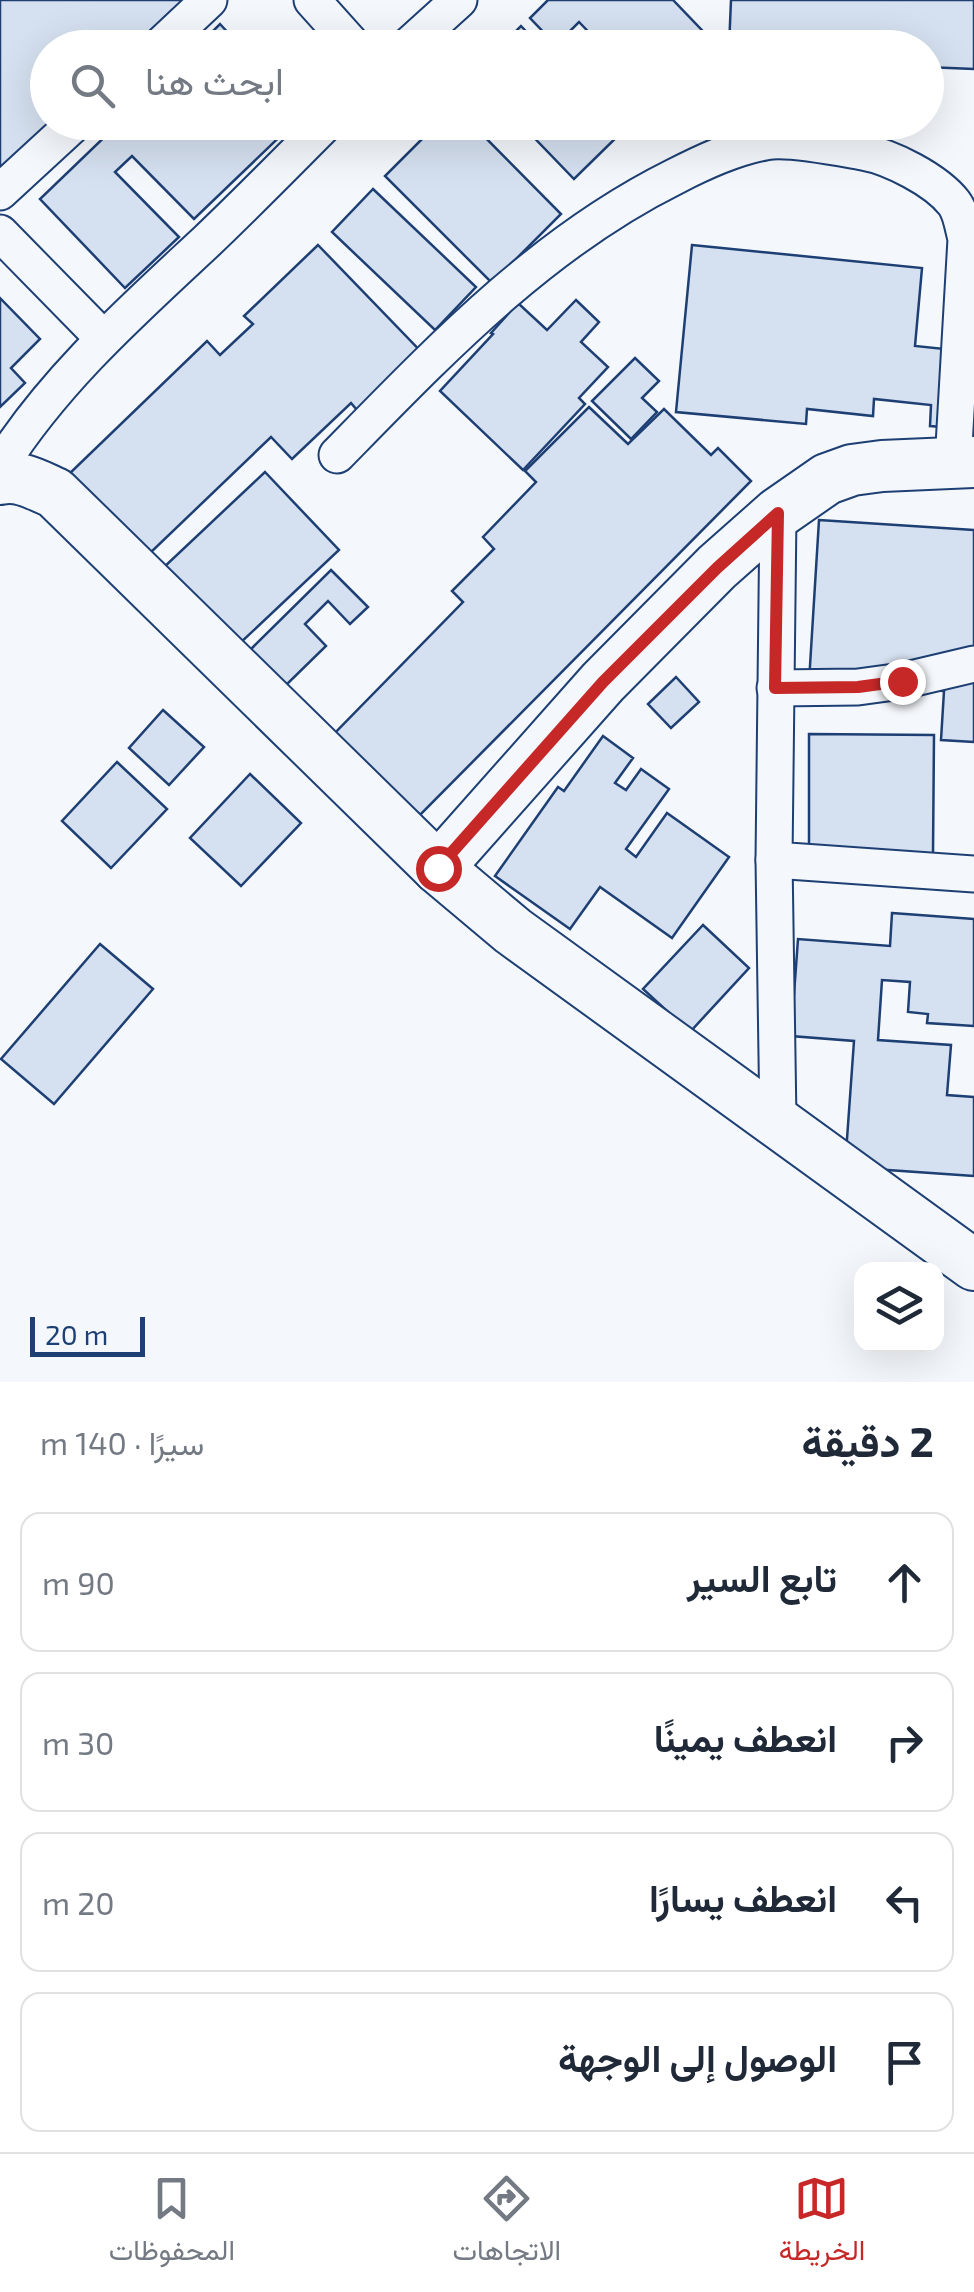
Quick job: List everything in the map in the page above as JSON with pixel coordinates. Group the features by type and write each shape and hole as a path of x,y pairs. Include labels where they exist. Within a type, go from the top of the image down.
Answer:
{"street":[{"path":"178,30 210,0"},
{"path":"312,0 338,30"},
{"path":"426,30 460,0"},
{"path":"0,192 56,140"},
{"path":"0,466 19,437 103,338 309,140"},
{"path":"337,456 444,345 522,276 568,241 663,182 707,160 769,140 875,154 922,175 955,204 966,238 964,462 852,470 827,479 778,513 603,682 438,868"},
{"path":"0,233 103,338"},
{"path":"0,479 12,477 55,493 438,868 513,930 974,1265"},
{"path":"778,513 774,860 778,1121"},
{"path":"775,688 872,685 974,664"},
{"path":"774,860 974,874"}],"building":[{"path":"0,0 197,0 168,30 30,30 30,140 44,140 0,169"},
{"path":"548,0 673,0 702,30 587,30 579,22 571,30 542,30 530,18"},
{"path":"731,0 974,0 974,69 944,68 944,30 730,30"},
{"path":"101,140 276,140 194,219 132,156 115,172 179,237 125,288 40,199"},
{"path":"421,140 488,140 561,214 492,283 385,176"},
{"path":"536,140 614,140 574,179"},
{"path":"373,189 476,287 435,330 332,232"},
{"path":"318,245 431,362 357,410 351,403 292,459 271,437 147,556 69,474 207,341 220,355 253,324 244,316"},
{"path":"692,245 922,268 915,346 944,349 974,294 974,416 965,415 954,428 930,426 931,405 874,399 873,416 807,409 806,424 676,412"},
{"path":"0,298 40,339 11,368 25,383 0,407"},
{"path":"576,300 599,322 581,342 608,367 579,398 585,404 523,470 440,391 518,303 547,330"},
{"path":"635,358 659,381 642,398 657,412 631,439 592,401"},
{"path":"589,407 628,444 664,409 711,455 718,448 751,481 414,821 330,738 463,602 452,591 494,549 483,537 536,482 525,471"},
{"path":"265,472 339,550 237,646 163,568"},
{"path":"819,520 974,530 974,742 941,740 944,691 809,682"},
{"path":"331,570 368,607 350,624 328,601 305,624 326,646 281,690 246,654"},
{"path":"676,677 699,702 671,728 648,704"},
{"path":"163,710 204,747 169,785 129,748"},
{"path":"809,734 934,735 933,854 809,853"},
{"path":"603,736 633,758 615,783 626,790 641,769 669,789 626,849 636,857 667,813 729,857 672,938 600,887 570,929 495,876 558,787 564,791"},
{"path":"117,762 167,809 111,868 62,821"},
{"path":"250,774 301,823 241,886 190,838"},
{"path":"892,913 974,919 974,1026 927,1023 928,1014 908,1012 910,982 882,980 878,1040 951,1045 947,1095 974,1097 974,1176 845,1167 854,1041 791,1036 798,939 890,946"},
{"path":"703,925 749,968 690,1032 643,989"},
{"path":"100,944 153,989 54,1104 1,1059"}],"route":[{"path":"438,868 603,682 778,513 775,688 858,687 902,681"}]}
